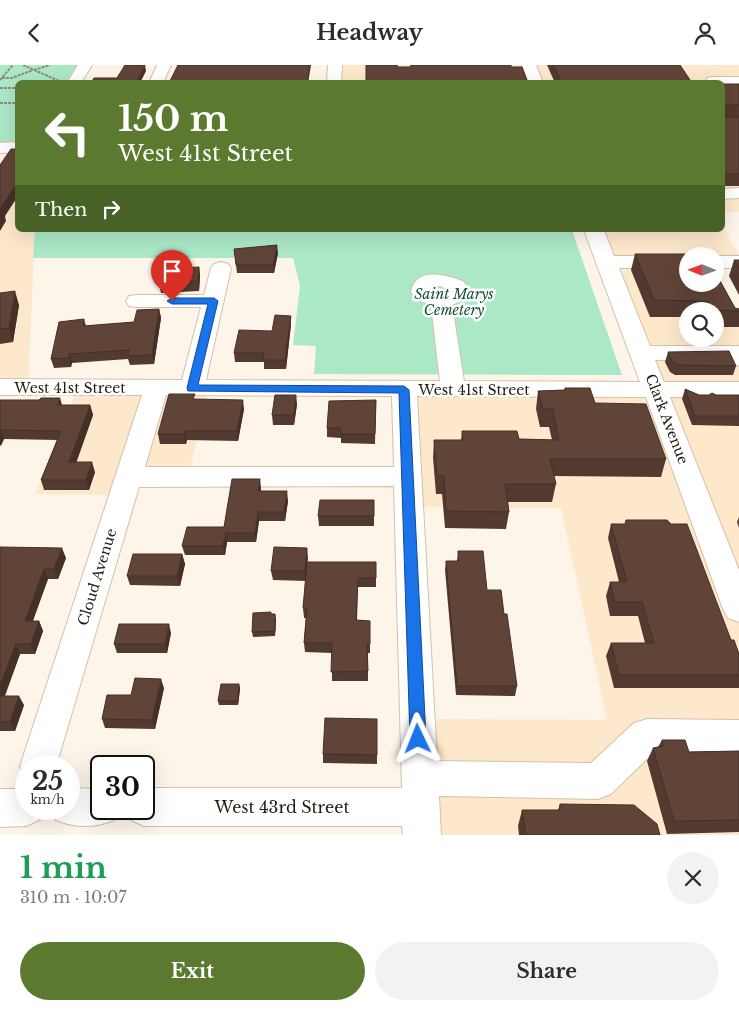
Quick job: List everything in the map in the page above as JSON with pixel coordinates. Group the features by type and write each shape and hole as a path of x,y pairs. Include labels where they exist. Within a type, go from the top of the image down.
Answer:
{"street":[{"path":"76,80 85,65"},
{"path":"157,80 164,65"},
{"path":"334,80 335,65"},
{"path":"530,65 535,80"},
{"path":"729,65 739,77"},
{"path":"711,79 739,81"},
{"path":"0,148 15,147"},
{"path":"725,194 739,193"},
{"name":"Clark Avenue","path":"595,232 739,609"},
{"path":"606,262 679,262"},
{"path":"724,269 739,262"},
{"path":"192,388 221,268"},
{"path":"441,300 453,389"},
{"path":"137,301 214,301"},
{"path":"642,353 735,352 739,359"},
{"name":"West 41st Street","path":"0,387 739,390"},
{"name":"Cloud Avenue","path":"41,755 156,388"},
{"path":"404,390 421,807"},
{"path":"128,477 407,476"},
{"name":"West 43rd Street","path":"155,807 421,807 598,781 647,735 739,737"},
{"path":"0,808 15,807"}],"path":[{"path":"1,79 13,65"},
{"path":"23,65 56,80"},
{"path":"1,79 12,78 50,65"},
{"path":"0,88 15,88"},
{"path":"0,103 15,103"}],"shaded area":[{"path":"335,65 739,65 739,93 725,85 725,80 334,80"},
{"path":"725,160 739,160 739,212 725,212"},
{"path":"0,180 15,180 15,232 35,232 28,388 0,387"},
{"path":"725,230 739,255 739,262 724,258 724,247 679,247 679,293 721,293 739,318 739,835 422,835 417,719 607,720 561,508 408,507 404,390 656,390 595,232"},
{"path":"78,388 209,388 188,477 128,477 122,495 35,494"}],"green space":[{"path":"0,65 85,65 75,80 15,80 15,147 0,148"},
{"name":"Saint Marys Cemetery","path":"35,232 573,232 622,375 314,374 316,346 293,345 300,286 293,258 33,258"}],"building":[{"path":"125,65 145,65 138,80 93,80 94,78 117,78"},
{"path":"178,65 310,65 308,80 170,80"},
{"path":"366,65 410,67 411,65 511,65 511,67 522,67 527,80 366,80"},
{"path":"553,65 680,65 690,80 560,80"},
{"path":"725,84 739,84 739,105 725,105"},
{"path":"725,117 739,117 739,174 725,174"},
{"path":"11,149 15,149 15,186 0,208 0,165"},
{"path":"277,245 273,265 236,265 234,249"},
{"path":"635,254 679,254 679,293 724,293 724,288 735,308 739,309 739,311 724,310 724,302 654,300"},
{"path":"734,260 739,260 739,269"},
{"path":"199,267 198,281 159,284 161,269"},
{"path":"15,291 9,328 0,329 0,293"},
{"path":"159,309 152,355 128,356 129,350 70,354 69,358 51,359 59,322 84,319 83,326 134,322 137,310"},
{"path":"275,315 291,316 285,360 263,360 264,353 234,353 239,330 272,331"},
{"path":"729,351 736,366 678,365 673,363 668,352"},
{"path":"565,388 590,388 595,403 646,404 666,459 550,459 556,484 505,484 509,512 446,511 444,476 437,476 434,440 463,440 462,431 517,431 519,439 559,440 553,409 543,409 538,391 565,390"},
{"path":"685,389 699,395 709,395 712,393 716,395 739,395 739,416 695,416"},
{"path":"169,394 195,394 193,399 243,400 237,431 185,431 184,434 158,434"},
{"path":"275,395 296,395 294,415 272,415"},
{"path":"41,398 60,398 57,405 90,405 69,462 92,462 86,480 41,480 61,431 0,430 0,400 39,400"},
{"path":"376,400 375,434 341,434 341,428 327,428 329,401"},
{"path":"232,479 260,479 258,491 287,491 284,512 258,512 255,533 226,533 223,546 182,546 187,527 224,527"},
{"path":"320,500 374,500 374,516 318,516"},
{"path":"626,520 667,520 671,524 687,524 731,640 734,640 739,654 739,675 619,675 611,643 654,643 642,602 615,602 610,582 627,582 611,524 625,524"},
{"path":"0,547 62,548 54,569 44,569 25,621 39,621 31,644 16,644 0,686"},
{"path":"274,547 307,548 305,571 271,571"},
{"path":"458,551 483,551 487,590 501,590 504,614 507,614 517,686 457,686 446,561 459,561"},
{"path":"133,554 182,554 177,576 127,576"},
{"path":"307,562 376,562 376,578 358,578 356,620 370,621 370,644 367,644 368,671 331,672 332,643 304,643 307,608 303,608"},
{"path":"271,612 271,614 275,614 275,631 252,632 253,613"},
{"path":"119,624 169,624 165,644 114,644"},
{"path":"135,678 161,679 152,720 102,719 107,695 131,695"},
{"path":"221,684 239,684 238,701 218,701"},
{"path":"0,696 19,696 10,722 0,722"},
{"path":"325,718 377,719 377,755 323,754"},
{"path":"662,740 685,740 689,752 739,751 739,820 674,821 653,748 663,746"},
{"path":"560,804 634,805 657,824 660,835 526,835 522,810 560,810"}],"route":[{"path":"172,301 214,301 192,388 404,390 418,739"}]}
